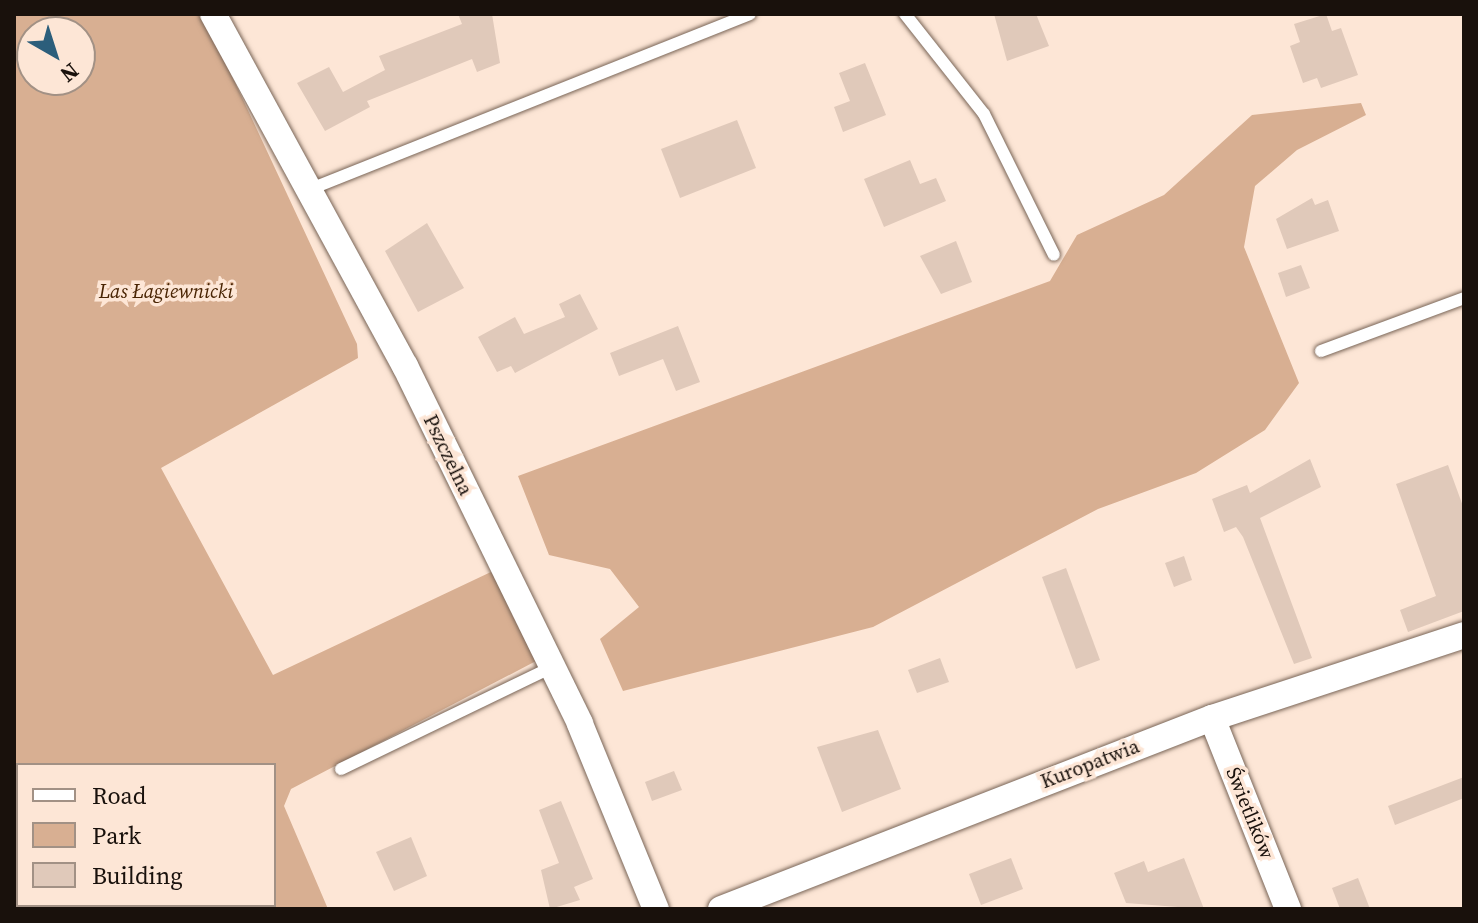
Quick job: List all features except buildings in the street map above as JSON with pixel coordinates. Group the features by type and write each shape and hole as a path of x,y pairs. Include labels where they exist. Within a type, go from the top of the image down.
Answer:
{"street":[{"name":"Pszczelna","path":"213,14 313,188 552,667 656,909"},
{"name":"Kuropatwia","path":"721,909 1212,718 1464,635"},
{"name":"Świetlików","path":"1212,718 1288,909"}],"lane":[{"path":"313,188 750,14"},
{"path":"905,14 984,114 1054,255"},
{"path":"1321,351 1464,298"},
{"path":"341,769 552,667"}],"green space":[{"name":"Las Łagiewnicki","path":"14,14 203,14 357,344 358,358 161,468 273,675 493,571 536,661 291,789 284,806 328,909 14,909"},
{"path":"1361,103 1366,115 1297,150 1255,186 1244,247 1299,383 1265,430 1196,473 1098,509 873,627 623,691 600,639 639,607 610,569 549,555 518,476 1050,281 1077,235 1164,195 1252,115"}]}
